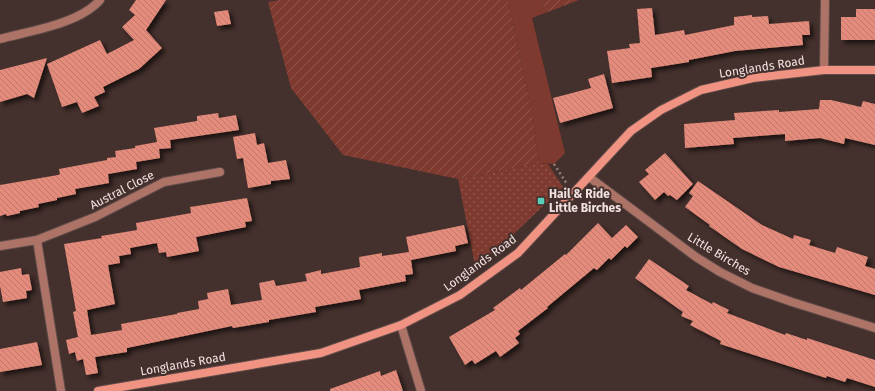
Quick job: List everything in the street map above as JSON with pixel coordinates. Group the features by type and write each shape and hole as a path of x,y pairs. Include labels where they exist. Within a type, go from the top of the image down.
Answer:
{"street":[{"path":"0,40 68,21 85,13 100,0"},
{"path":"824,70 825,0"},
{"name":"Longlands Road","path":"98,391 321,353 401,324 460,296 518,253 631,131 661,110 701,90 753,78 824,70 875,70"},
{"name":"Austral Close","path":"0,246 37,240 95,218 164,182 220,172"},
{"name":"Little Birches","path":"589,177 696,257 720,272 752,288 875,328"},
{"path":"37,240 61,391"},
{"path":"401,324 421,391"}],"path":[{"path":"554,164 573,194"}],"shaded area":[{"path":"279,0 508,0 533,117 539,163 458,179 343,155 291,88 268,2"},
{"path":"508,0 542,0 545,13 532,18 565,153 554,164 539,163 533,117"},
{"path":"542,0 579,0 545,13"},
{"path":"539,163 548,164 563,187 497,250 475,265 458,179"}],"building":[{"path":"136,0 166,0 146,30 162,48 139,69 103,87 105,92 94,97 99,106 82,113 77,102 62,107 47,64 100,40 107,54 134,40 122,27 135,15 129,10"},
{"path":"652,8 655,35 684,30 685,35 734,25 734,17 752,15 752,17 768,16 769,24 809,21 810,35 802,35 803,45 735,51 689,60 689,62 651,68 652,77 612,83 607,51 630,48 629,44 640,43 637,9"},
{"path":"856,9 875,9 875,40 841,40 841,17 856,17"},
{"path":"228,10 231,24 217,26 214,12"},
{"path":"47,58 34,98 27,94 0,102 0,70"},
{"path":"604,74 613,108 560,123 553,98 591,88 588,79"},
{"path":"820,100 831,100 861,107 863,101 875,104 875,145 845,138 844,144 820,138 785,141 785,134 733,138 734,144 685,148 684,124 735,120 734,113 819,109"},
{"path":"218,113 219,118 236,115 239,130 170,140 171,148 159,149 160,158 136,162 137,169 108,174 109,183 75,189 76,194 38,204 39,207 20,211 20,213 0,216 0,185 58,175 60,174 59,169 107,160 107,158 116,157 115,151 135,148 135,146 157,142 154,128 197,121 197,116"},
{"path":"255,133 257,145 264,143 268,163 286,160 290,179 271,181 271,184 248,188 243,158 237,159 233,137"},
{"path":"665,153 693,184 677,200 670,195 668,196 664,192 655,200 639,182 649,174 645,170"},
{"path":"698,181 762,225 793,239 794,235 811,240 809,245 835,253 837,247 868,257 865,266 875,269 875,295 779,267 742,249 685,207 693,196 689,193"},
{"path":"247,198 252,221 245,222 246,227 196,237 199,251 167,257 166,252 159,253 157,243 130,248 131,254 119,256 120,263 108,265 115,304 87,310 91,335 122,330 121,324 199,309 198,301 208,299 207,293 228,289 231,305 262,300 259,283 274,280 276,286 307,281 305,274 321,270 321,274 360,267 359,257 382,253 382,256 409,252 406,237 464,225 468,243 455,246 456,251 411,260 413,274 405,275 406,281 359,290 361,299 315,307 316,312 269,320 269,322 233,328 232,326 127,348 127,352 95,357 98,373 86,375 83,359 77,361 75,352 69,354 66,340 78,337 73,312 76,311 64,244 102,238 101,236 137,230 136,223 191,213 190,207"},
{"path":"598,223 612,238 626,225 638,237 627,248 625,246 611,260 609,258 597,270 594,268 547,307 548,308 518,331 520,334 515,338 519,343 511,349 500,357 496,351 475,364 472,360 465,365 449,337 495,310 493,308 520,288 521,290 565,254 566,255"},
{"path":"649,259 689,286 686,290 712,304 713,302 729,310 727,313 785,335 786,333 807,340 807,338 875,360 875,387 847,378 845,382 827,376 826,378 720,344 721,341 690,325 693,321 681,316 683,312 635,278"},
{"path":"21,268 22,275 29,274 32,290 26,291 27,298 3,302 0,286 0,272"},
{"path":"37,342 42,365 0,372 0,349"},
{"path":"396,370 403,391 330,391 330,389 380,371 381,376"}],"place":[{"name":"Hail & Ride Little Birches","path":"541,201"}]}
